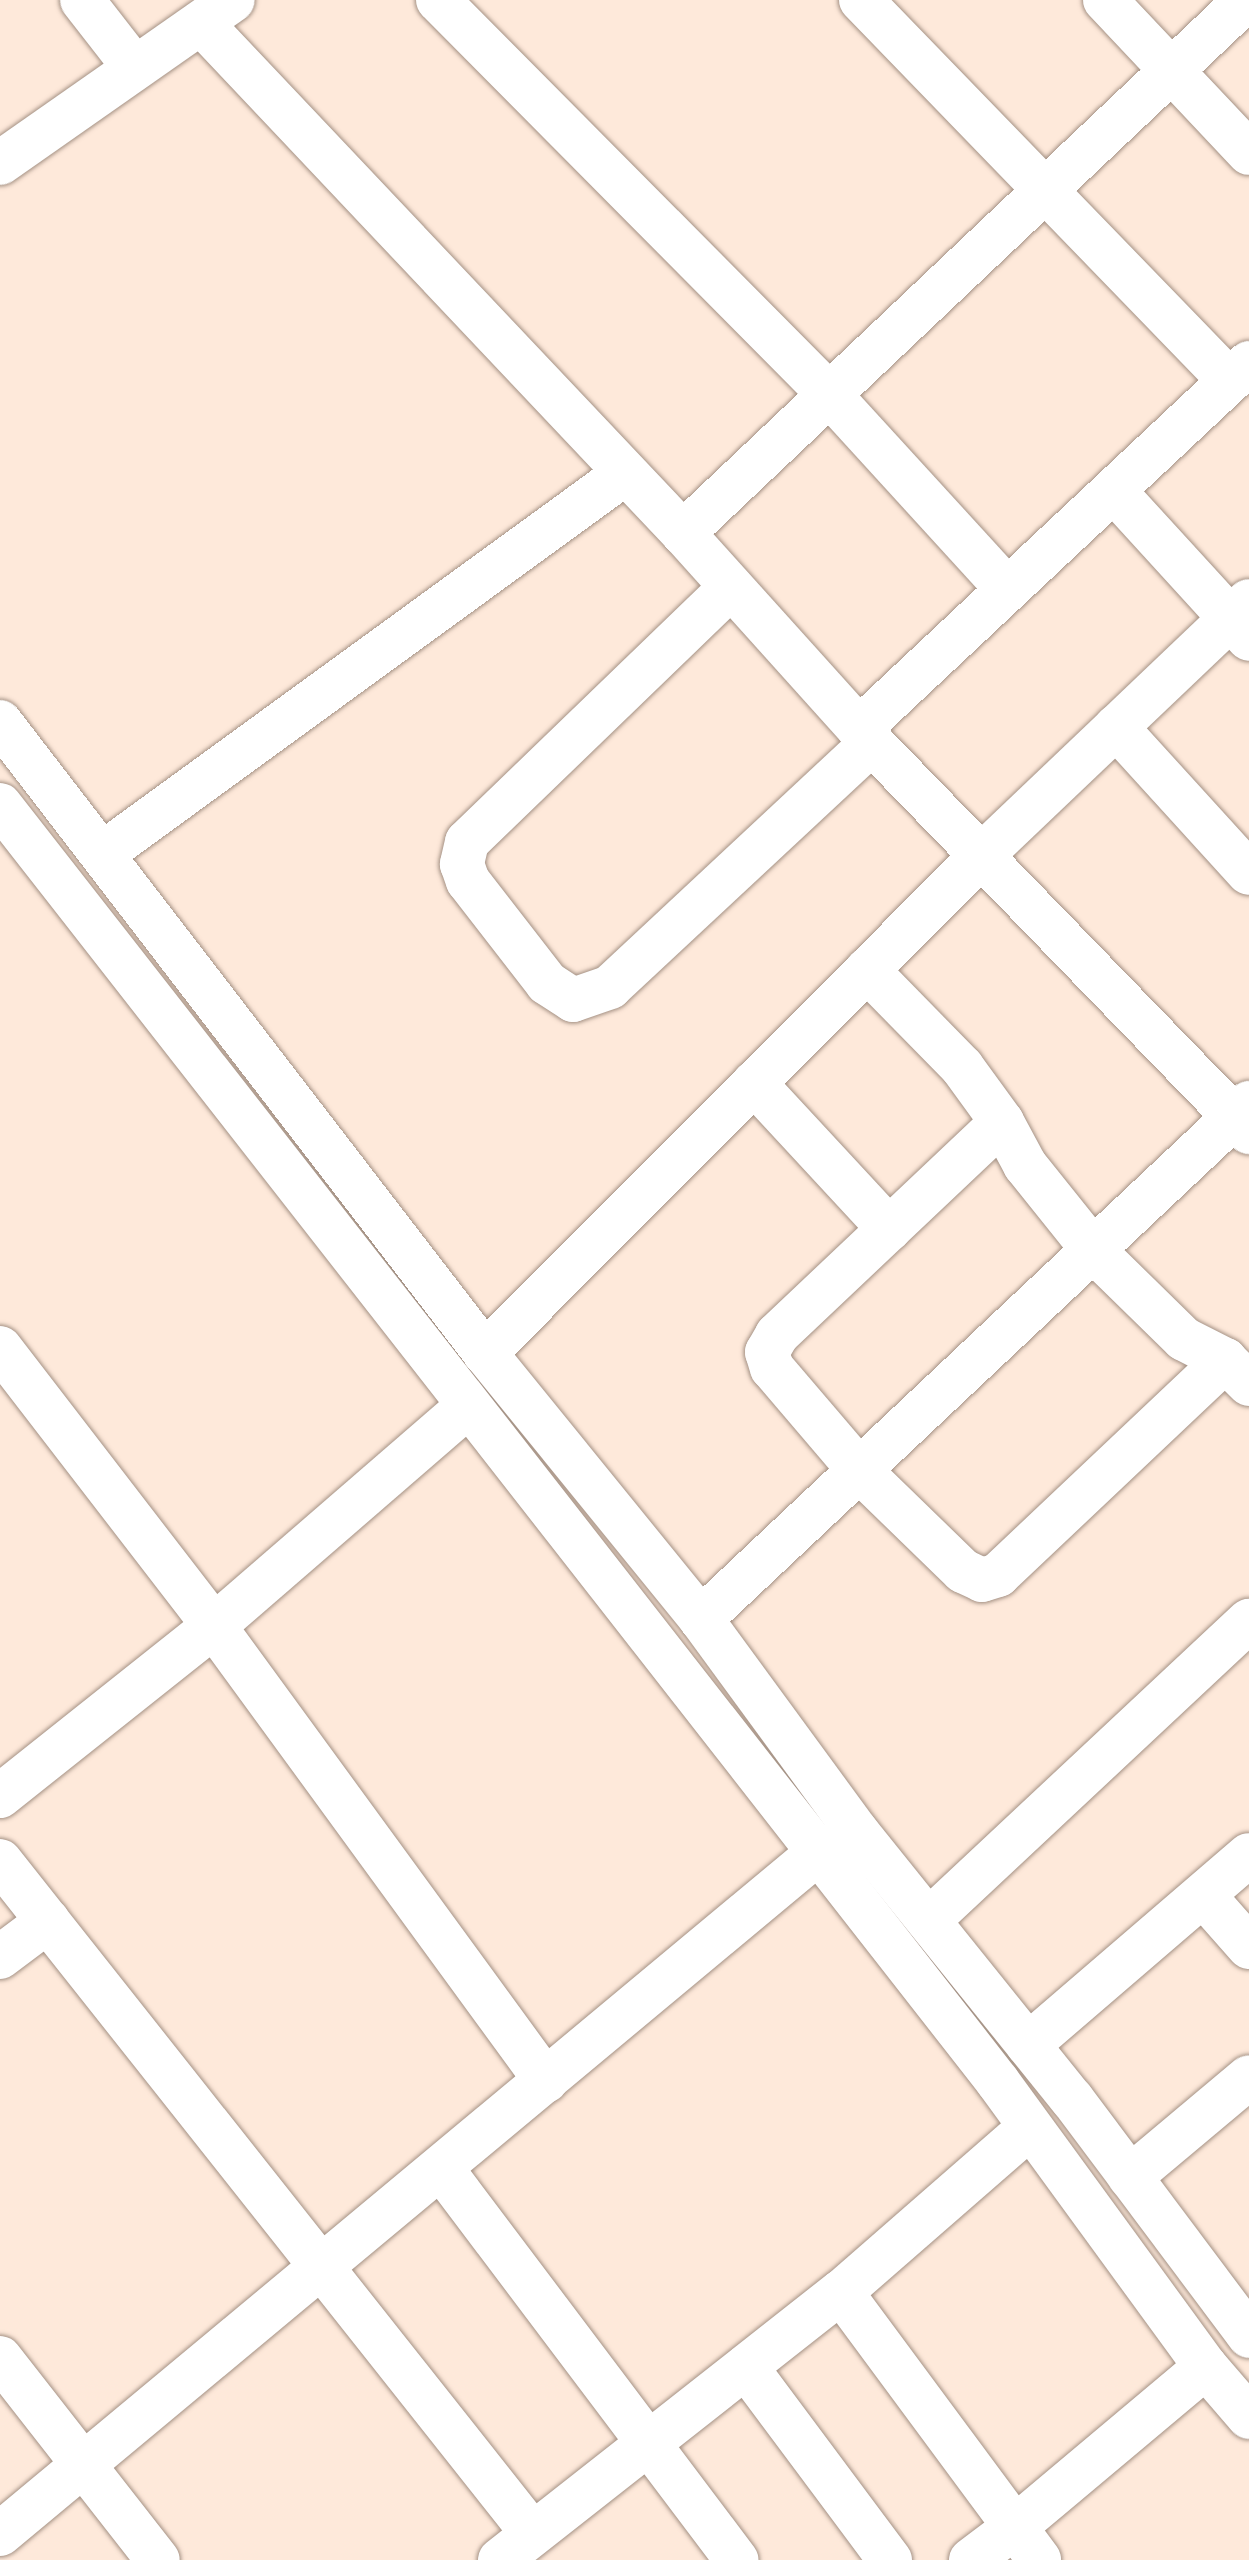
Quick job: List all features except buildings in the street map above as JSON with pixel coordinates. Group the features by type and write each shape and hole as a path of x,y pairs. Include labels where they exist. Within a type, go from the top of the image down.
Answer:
{"street":[{"path":"82,0 135,68"},
{"path":"438,0 829,394 1007,589"},
{"path":"731,587 467,842 462,864 468,881 547,983 573,1000 610,987 865,736 1007,589 1240,372 1044,191 861,0"},
{"path":"1105,0 1249,153"},
{"path":"683,533 1246,0"},
{"path":"0,163 217,11 624,474 683,533 865,736 980,857 1244,1117 1093,1250 701,1619"},
{"path":"102,854 624,474"},
{"path":"485,1353 980,857 1116,727 1243,619 1114,491"},
{"path":"0,722 485,1353 701,1619 857,1832 1028,2045 1249,2336"},
{"path":"1116,727 1249,873"},
{"path":"0,805 998,2082 1206,2367 1249,2417"},
{"path":"867,970 962,1067 1002,1122 1025,1165 1093,1250 1184,1339 1237,1372 998,1575 982,1580 963,1571 859,1470 772,1368 767,1352 777,1335 1002,1122"},
{"path":"754,1083 889,1229"},
{"path":"0,1348 214,1626 546,2081"},
{"path":"0,1796 214,1626 468,1406"},
{"path":"929,1920 1249,1621"},
{"path":"0,2534 819,1852 857,1832"},
{"path":"1028,2045 1249,1855"},
{"path":"0,1861 319,2268 516,2547 841,2292 1029,2128"},
{"path":"1204,1896 1249,1947"},
{"path":"0,1957 48,1921"},
{"path":"1130,2177 1249,2077"},
{"path":"441,2168 736,2560"},
{"path":"841,2292 1027,2544"},
{"path":"0,2358 158,2560"},
{"path":"746,2367 890,2560"},
{"path":"971,2560 1027,2544 1206,2367"}]}
